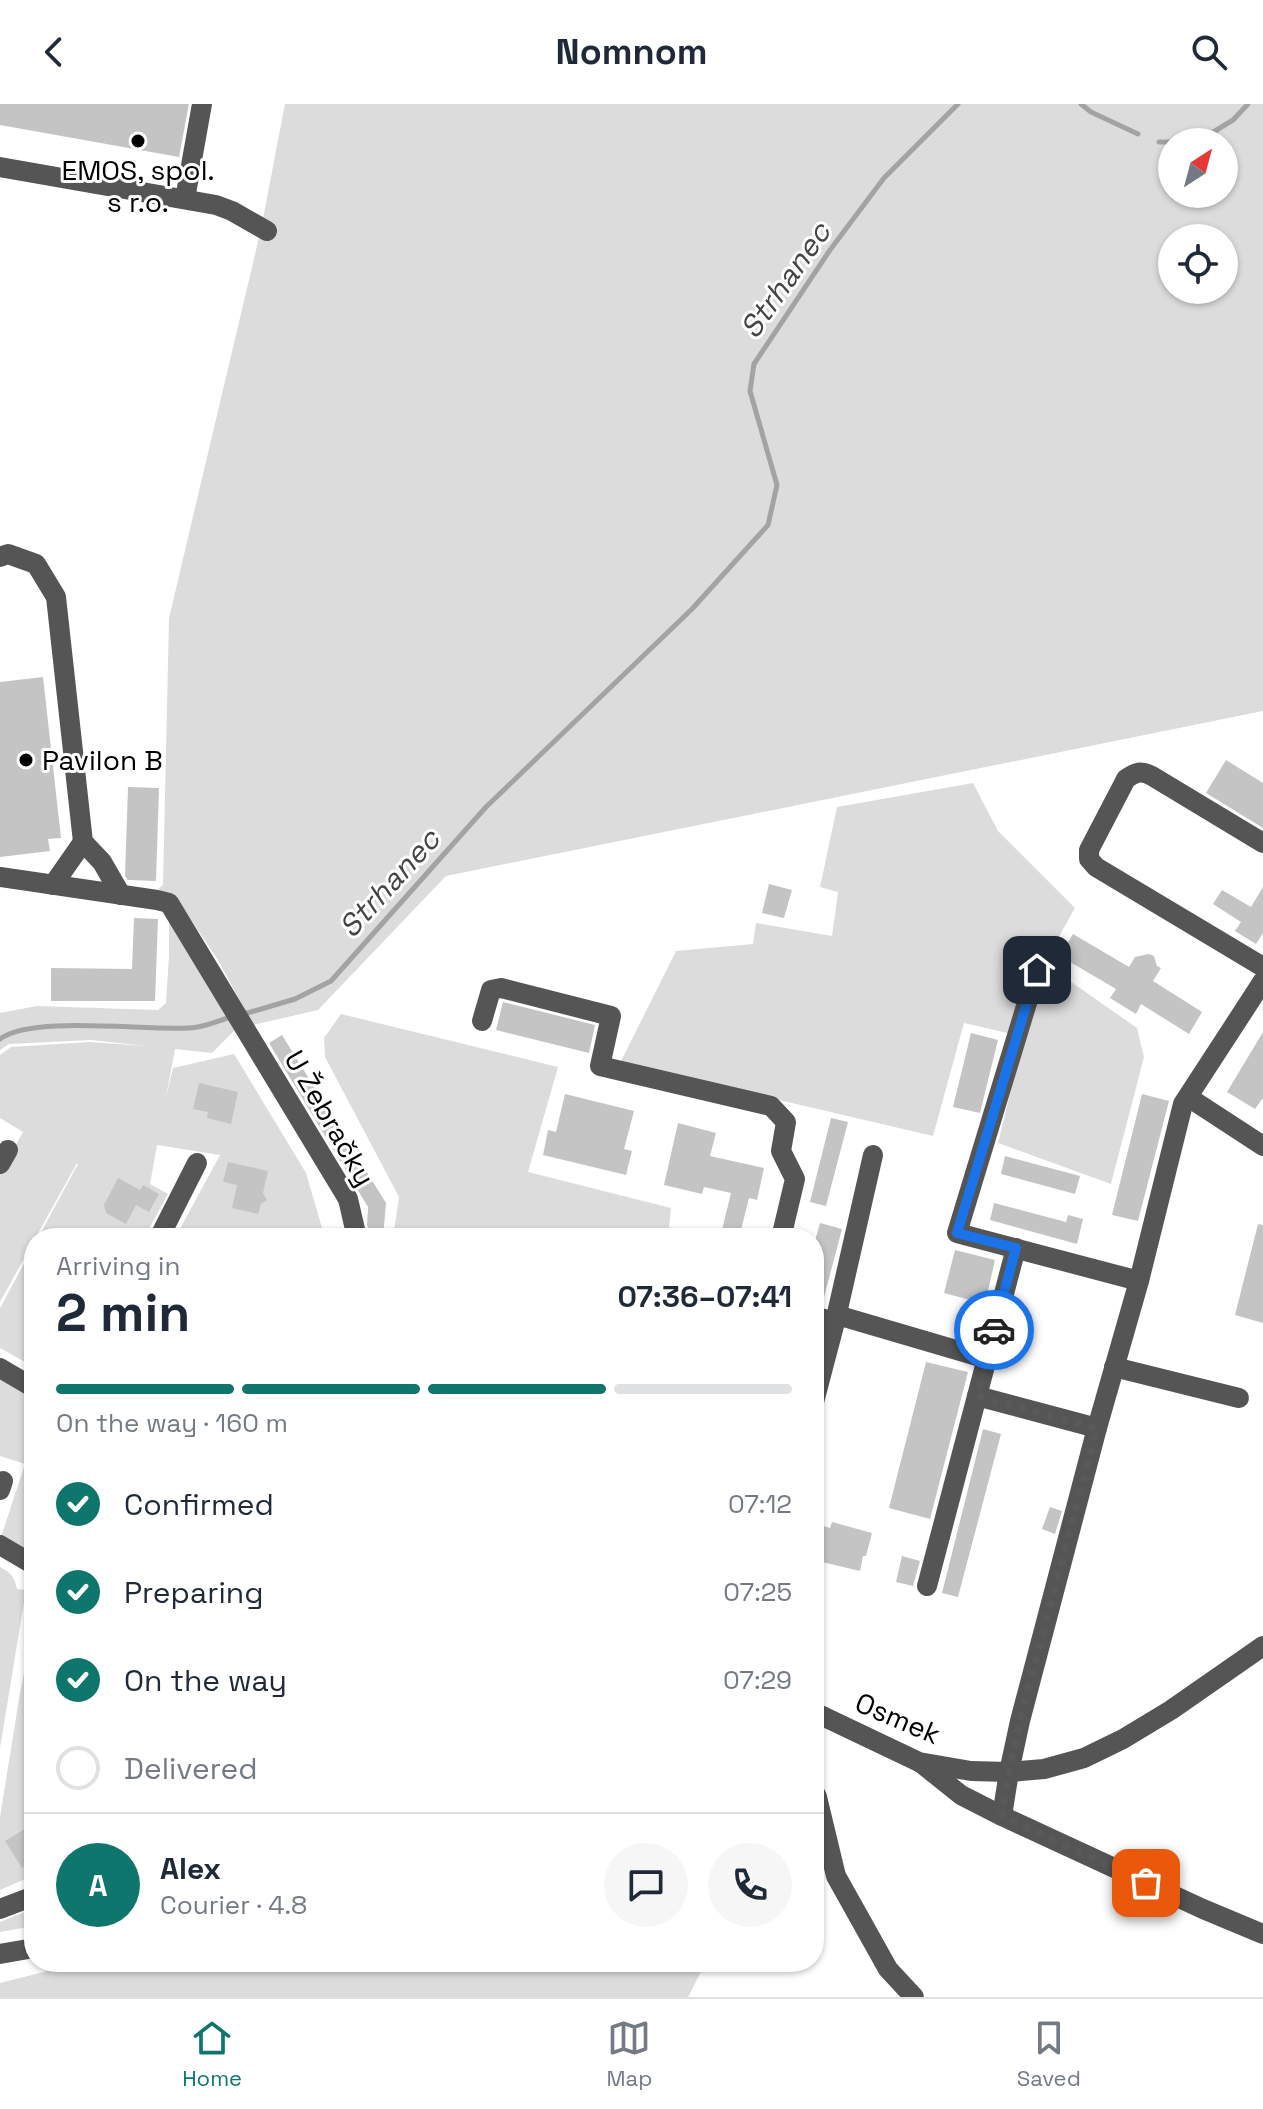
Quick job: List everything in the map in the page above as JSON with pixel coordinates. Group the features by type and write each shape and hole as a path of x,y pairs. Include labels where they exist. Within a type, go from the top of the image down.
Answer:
{"street":[{"path":"185,199 202,104"},
{"path":"0,167 224,207 267,231"},
{"path":"0,557 8,554 36,564 56,597 83,842 102,862 121,895"},
{"path":"1263,843 1146,772 1137,772 1126,779 1089,850 1089,859 1096,867 1263,967"},
{"path":"53,885 83,842"},
{"path":"0,877 121,895"},
{"name":"U Žebračky","path":"121,895 169,903 348,1199 355,1228"},
{"path":"1037,970 957,1233 1139,1281"},
{"path":"1002,1816 1020,1721 1139,1281 1183,1104 1263,981"},
{"path":"482,1021 491,990 501,988 611,1016 600,1066 771,1106 786,1122 781,1151 795,1179 783,1228"},
{"path":"1188,1097 1263,1146"},
{"path":"824,1364 873,1155"},
{"path":"164,1228 197,1163"},
{"path":"927,1586 1016,1248"},
{"path":"824,1317 987,1359"},
{"path":"1114,1367 1239,1398"},
{"path":"0,1368 24,1382"},
{"path":"977,1396 1097,1428"},
{"path":"0,1545 24,1559"},
{"name":"Osmek","path":"824,1717 919,1762 971,1771 1044,1769 1084,1758 1123,1739 1171,1710 1263,1646"},
{"path":"919,1762 961,1795 1002,1816 1263,1934"},
{"path":"824,1826 836,1876 888,1969 914,1997"},
{"path":"0,1909 24,1900"},
{"path":"0,1954 24,1950"}],"shaded area":[{"path":"285,104 1263,104 1263,711 446,876 318,1010 253,1025 218,960 180,903 158,889 163,885 169,618 261,229"},
{"path":"973,783 998,831 1075,908 1044,963 1137,1028 1144,1057 1111,1184 998,1143 1024,1037 964,1023 933,1136 620,1063 676,951 753,944 756,923 832,936 838,892 820,887 837,807"},
{"path":"169,919 235,1030 212,1053 175,1049 166,1097 173,1068 234,1054 306,1173 322,1228 180,1228 220,1155 157,1145 150,1184 168,1194 149,1228 43,1228 77,1163 41,1228 24,1228 24,1259 0,1302 0,1173 23,1132 0,1118 0,1055 11,1047 90,1042 147,1046 91,1040 9,1044 0,1050 0,1013 37,1006 158,1010 166,1003"},
{"path":"341,1014 558,1067 528,1172 671,1208 669,1228 394,1228 399,1197 325,1057 324,1038"},
{"path":"24,1264 24,1361 0,1348 0,1308"},
{"path":"0,1375 24,1388 24,1464 0,1456"},
{"path":"24,1467 24,1550 0,1540"},
{"path":"0,1567 12,1575 17,1589 24,1590 24,1602 0,1748"},
{"path":"24,1673 24,1879 0,1890 0,1817"},
{"path":"24,1912 24,1928 0,1932 0,1922"},
{"path":"43,1972 701,1972 688,1997 0,1997 0,1983"}],"building":[{"name":"EMOS, spol. s r.o.","path":"0,104 189,104 179,157 0,125"},
{"name":"Pavilon B","path":"43,677 61,838 48,839 50,851 0,857 0,682"},
{"path":"1226,760 1263,783 1263,828 1206,793"},
{"path":"128,787 159,788 156,881 128,880 125,876"},
{"path":"769,884 792,890 784,918 762,913"},
{"path":"1263,887 1263,933 1256,944 1235,931 1241,922 1213,904 1222,890 1251,907"},
{"path":"134,918 158,919 155,1001 51,1001 51,968 132,969"},
{"path":"1073,934 1129,967 1135,957 1154,956 1157,966 1161,968 1153,981 1202,1012 1189,1034 1141,1004 1136,1014 1110,998 1116,989 1060,956"},
{"path":"503,1002 595,1025 589,1053 496,1030"},
{"path":"1263,1032 1263,1098 1255,1109 1227,1092"},
{"path":"971,1033 998,1040 980,1113 953,1107"},
{"path":"282,1035 386,1203 384,1228 368,1228 368,1207 269,1043"},
{"path":"199,1083 238,1092 231,1124 207,1118 208,1112 193,1109"},
{"path":"565,1094 634,1111 624,1149 632,1151 626,1175 543,1155 548,1130 556,1132"},
{"path":"1142,1094 1169,1101 1138,1221 1112,1215"},
{"path":"831,1118 848,1122 826,1206 810,1202"},
{"path":"678,1123 716,1133 710,1156 764,1168 757,1200 749,1198 742,1228 722,1228 731,1193 704,1187 702,1194 664,1185"},
{"path":"1005,1156 1080,1176 1075,1194 1001,1174"},
{"path":"228,1162 268,1171 263,1193 267,1200 261,1204 258,1214 232,1208 237,1185 223,1182"},
{"path":"118,1178 140,1190 143,1185 159,1194 149,1212 136,1205 126,1224 106,1213 104,1205"},
{"path":"994,1203 1066,1222 1068,1215 1083,1219 1077,1244 990,1220"},
{"path":"820,1223 842,1229 824,1297 824,1228 819,1228"},
{"path":"1258,1224 1263,1225 1263,1323 1235,1315"},
{"path":"955,1250 995,1260 985,1304 944,1293"},
{"path":"926,1362 968,1372 930,1519 889,1508"},
{"path":"983,1429 1001,1434 958,1597 942,1593"},
{"path":"1050,1507 1062,1511 1055,1534 1042,1529"},
{"path":"832,1522 872,1533 860,1571 824,1562 824,1526 830,1528"},
{"path":"902,1556 920,1561 913,1586 896,1582"},
{"path":"24,1829 24,1867 22,1868 5,1841"}],"waterway":[{"name":"Strhanec","path":"244,1014 295,999 331,981 486,807 692,609 768,525 777,485 750,391 754,364 830,250 884,178 958,104"},
{"name":"Strhanec","path":"1081,104 1091,112 1138,134"},
{"name":"Strhanec","path":"1220,128 1233,120 1248,104"},
{"name":"Strhanec","path":"0,1039 37,1028 189,1028 231,1017"}],"way so far":[{"path":"994,1330 977,1396 1097,1428 1020,1721 1002,1816 1146,1883"}],"place":[{"name":"EMOS, spol. s r.o.","path":"138,141"},
{"name":"Pavilon B","path":"26,760"}],"route":[{"path":"994,1330 1016,1248 957,1233 1037,970"}]}
